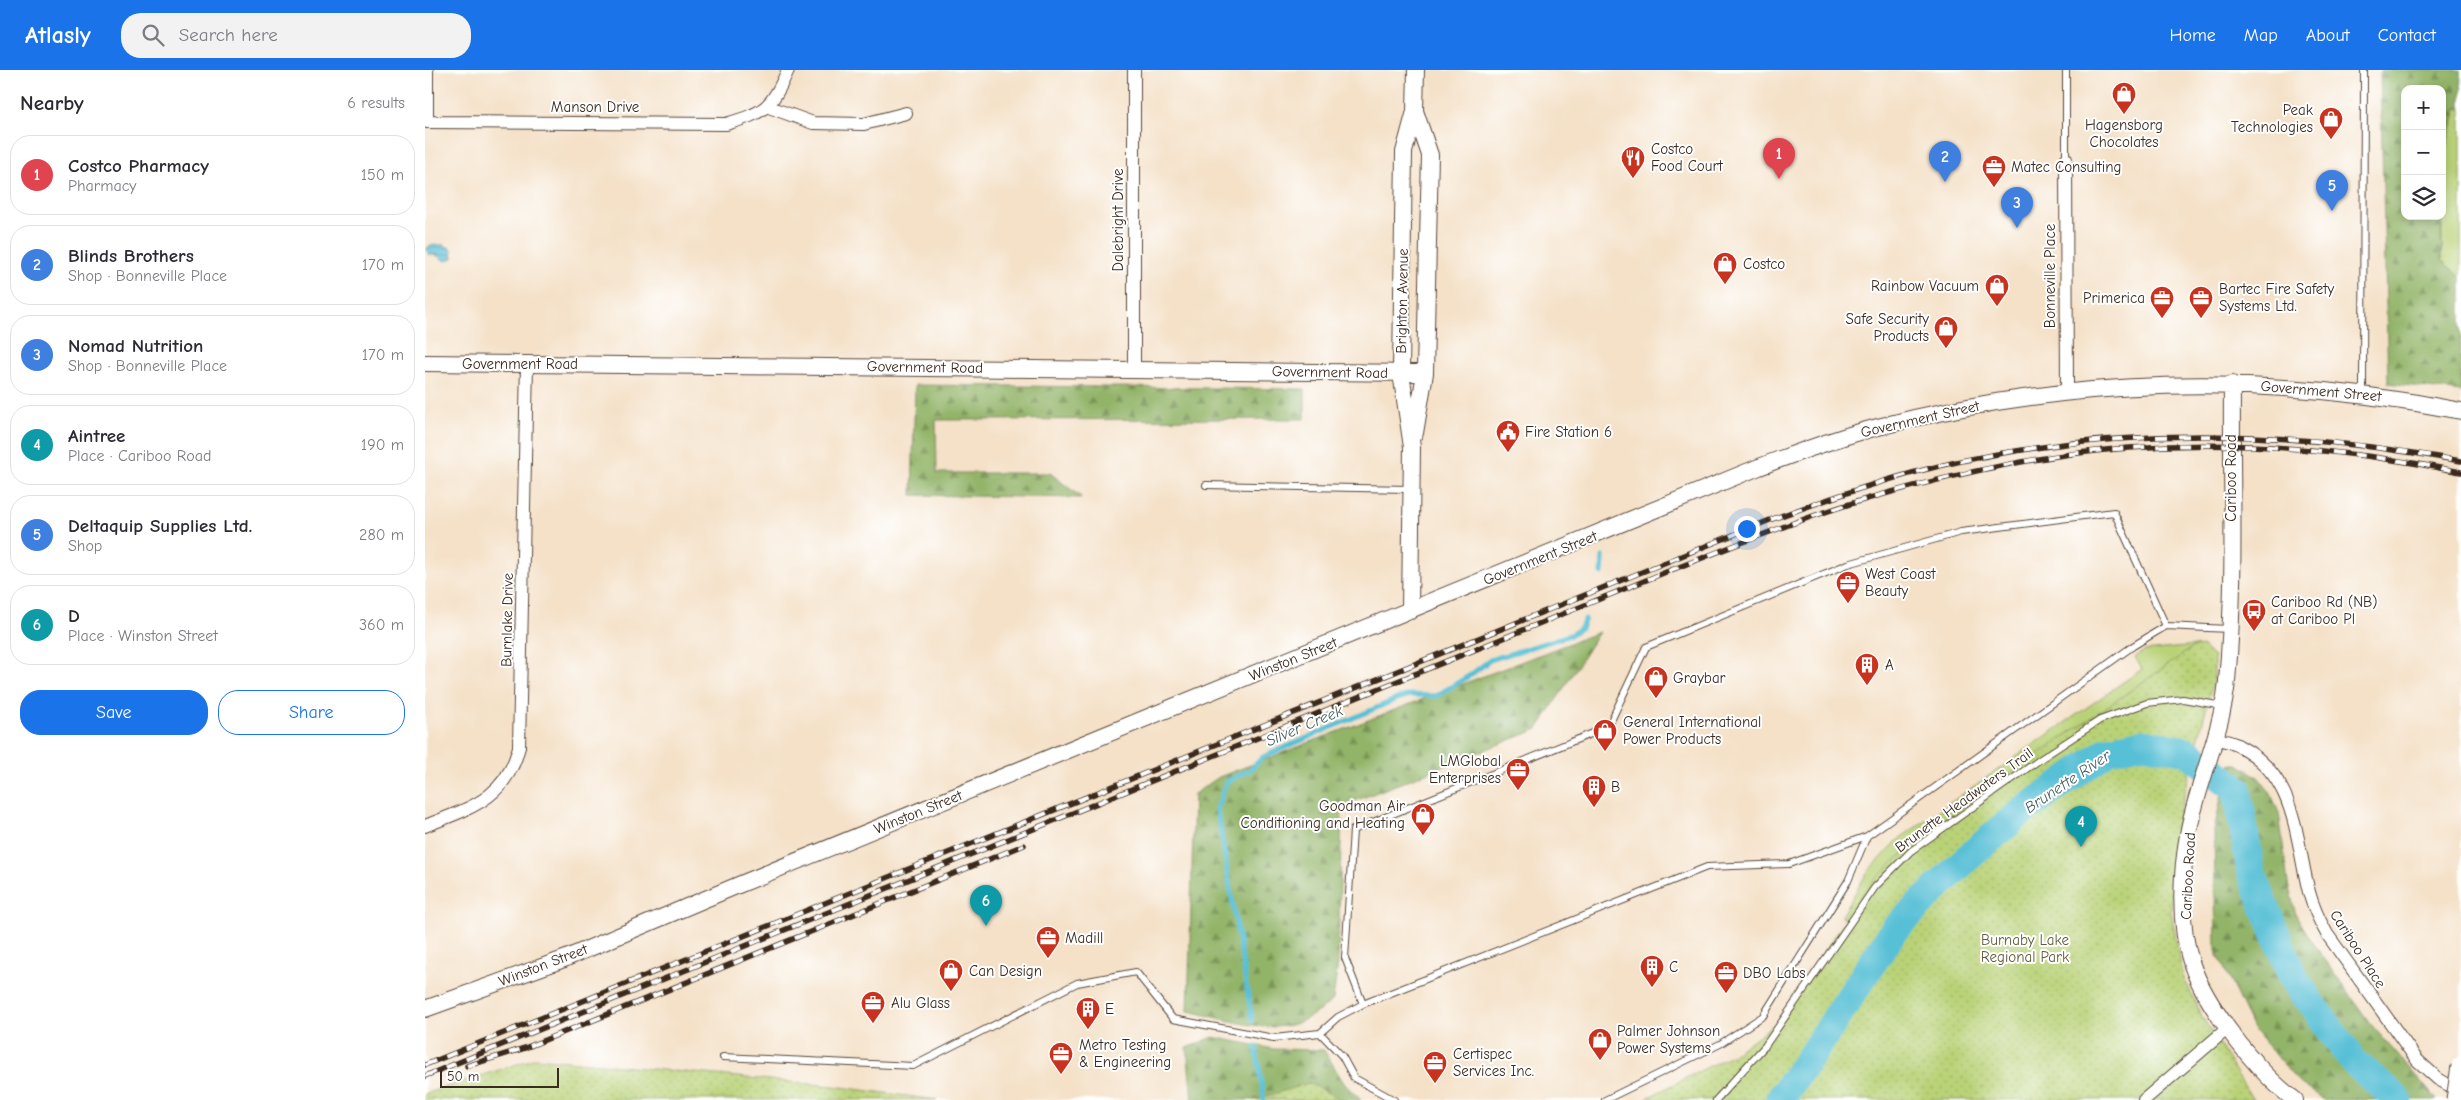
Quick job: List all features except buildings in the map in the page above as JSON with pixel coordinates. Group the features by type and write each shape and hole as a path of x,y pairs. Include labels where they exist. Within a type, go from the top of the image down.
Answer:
{"main road":[{"path":"2456,1100 2461,1066"}],"street":[{"name":"Manson Drive","path":"427,70 427,122 726,124 747,117 769,106"},
{"path":"788,70 769,106 813,123 864,124 906,113"},
{"name":"Dalebright Drive","path":"1134,70 1134,369"},
{"name":"Brighton Avenue","path":"1412,447 1401,373 1403,152 1415,111 1416,70"},
{"name":"Brighton Avenue","path":"1410,611 1412,447 1425,373 1430,156 1415,111"},
{"name":"Bonneville Place","path":"2066,160 2067,392"},
{"name":"Government Road","path":"425,363 1425,373"},
{"name":"Burnlake Drive","path":"425,826 479,804 488,798 507,777 519,747 527,364"},
{"name":"Government Street","path":"1410,611 1750,470 1815,446 1873,428 1981,404 2067,392 2167,384 2232,384 2363,394 2461,411"},
{"name":"Cariboo Road","path":"2232,384 2230,629 2227,682 2217,710 2214,738 2189,830 2183,895 2185,932 2192,964 2198,980 2228,1028 2289,1097"},
{"name":"Winston Street","path":"425,1010 563,959 736,886 1410,611"},
{"name":"Cariboo Place","path":"2214,738 2241,746 2265,766 2277,780 2284,791 2294,818 2315,913 2327,934 2417,1060 2438,1079 2461,1092"},
{"path":"2144,1100 2228,1028"}],"lane":[{"path":"2066,70 2066,160"},
{"path":"2363,394 2364,70"},
{"path":"1206,485 1411,489"},
{"path":"1363,1004 1345,958 1353,830 1608,726 1646,647 1848,564 1961,532 2114,512 2166,626"},
{"path":"723,1057 913,1066 1077,983 1136,972 1173,1019 1274,1038 1320,1033 1338,1017 1363,1004 1707,867 1789,864 1867,836 2133,646 2166,626 2230,629"},
{"name":"Brunette Headwaters Trail","path":"1716,1100 1765,1046 1875,887 1911,851 2042,758 2100,720 2147,703 2183,699 2217,710"},
{"path":"1605,1100 1720,1044 1763,1016 1848,881 1867,836"},
{"path":"1320,1033 1342,1056 1354,1078 1394,1100"}],"green space":[{"path":"2380,70 2461,70 2461,108 2457,108 2446,147 2446,85 2401,85 2401,220 2441,220 2442,261 2461,277 2461,392 2388,383"},
{"path":"2457,108 2461,108 2461,277 2442,261 2442,220 2446,220 2446,147"},
{"path":"915,385 1305,389 1305,419 936,420 937,473 1050,473 1082,498 912,495"},
{"path":"1599,632 1538,729 1342,806 1338,963 1333,1000 1317,1013 1304,1020 1291,1025 1273,1027 1249,1025 1188,1011 1194,794 1219,777"},
{"path":"2195,646 2201,648 1863,894 1847,918 1842,918 1841,916 1867,873 1900,838 2142,669 2135,657 2144,651"},
{"name":"Burnaby Lake Regional Park","path":"2202,646 2214,657 2214,677 2176,828 2171,912 2183,976 2202,1017 2253,1100 1643,1100 1733,1054 1775,1024 1863,894 1891,865 1942,821 2192,648"},
{"path":"2238,764 2258,777 2270,792 2279,813 2288,884 2296,915 2311,940 2369,1022 2437,1100 2325,1100 2298,1082 2253,1029 2216,951 2214,830 2228,766"},
{"path":"1213,1037 1274,1049 1324,1050 1344,1083 1361,1100 1192,1100 1187,1048"},
{"path":"536,1058 833,1086 937,1100 425,1100 425,1094 430,1092"},
{"path":"1309,1083 1342,1100 1253,1100"}],"water":[{"path":"430,245 444,245 452,249 453,258 445,261 438,256 428,254 427,249"}],"waterway":[{"name":"Silver Creek","path":"1602,573 1603,557"},
{"name":"Silver Creek","path":"1252,1020 1217,809 1226,782 1251,769 1263,757 1397,699 1410,695 1436,696 1469,676 1490,660 1570,635 1581,628 1585,619"},
{"name":"Brunette River","path":"1779,1100 1813,1053 1894,930 1965,860 2018,815 2108,750 2144,743 2187,751 2237,789 2251,872 2294,979 2353,1061 2398,1100"},
{"name":"Silver Creek","path":"1256,1047 1264,1100"}],"railway":[{"path":"425,1065 1770,520 1889,480 1961,461 2023,450 2148,437 2274,438 2336,443 2461,461"},
{"path":"425,1076 1671,570 1795,523 1870,498 1966,473 2031,460 2096,451 2171,446 2213,445 2296,449 2379,458 2461,472"},
{"path":"467,1066 525,1048 1024,845"}],"place":[{"name":"Hagensborg Chocolates","path":"2124,115"},
{"name":"Peak Technologies","path":"2331,140"},
{"name":"Costco Food Court","path":"1633,179"},
{"name":"Costco Pharmacy","path":"1779,179"},
{"name":"Blinds Brothers","path":"1945,182"},
{"name":"Matec Consulting","path":"1994,188"},
{"name":"Deltaquip Supplies Ltd.","path":"2332,211"},
{"name":"Nomad Nutrition","path":"2017,228"},
{"name":"Costco","path":"1725,285"},
{"name":"Rainbow Vacuum","path":"1997,307"},
{"name":"Primerica","path":"2162,319"},
{"name":"Bartec Fire Safety Systems Ltd.","path":"2201,319"},
{"name":"Safe Security Products","path":"1946,349"},
{"name":"Fire Station 6","path":"1508,453"},
{"name":"West Coast Beauty","path":"1848,604"},
{"name":"Cariboo Rd (NB) at Cariboo Pl","path":"2254,632"},
{"name":"A","path":"1867,686"},
{"name":"Graybar","path":"1656,699"},
{"name":"General International Power Products","path":"1605,752"},
{"name":"LMGlobal Enterprises","path":"1518,791"},
{"name":"B","path":"1594,808"},
{"name":"Goodman Air Conditioning and Heating","path":"1423,836"},
{"name":"Aintree","path":"2081,847"},
{"name":"D","path":"986,926"},
{"name":"Madill","path":"1048,959"},
{"name":"C","path":"1652,988"},
{"name":"Can Design","path":"951,992"},
{"name":"DBO Labs","path":"1726,994"},
{"name":"Alu Glass","path":"873,1024"},
{"name":"E","path":"1088,1030"},
{"name":"Palmer Johnson Power Systems","path":"1600,1061"},
{"name":"Metro Testing & Engineering","path":"1061,1075"},
{"name":"Certispec Services Inc.","path":"1435,1084"}]}
